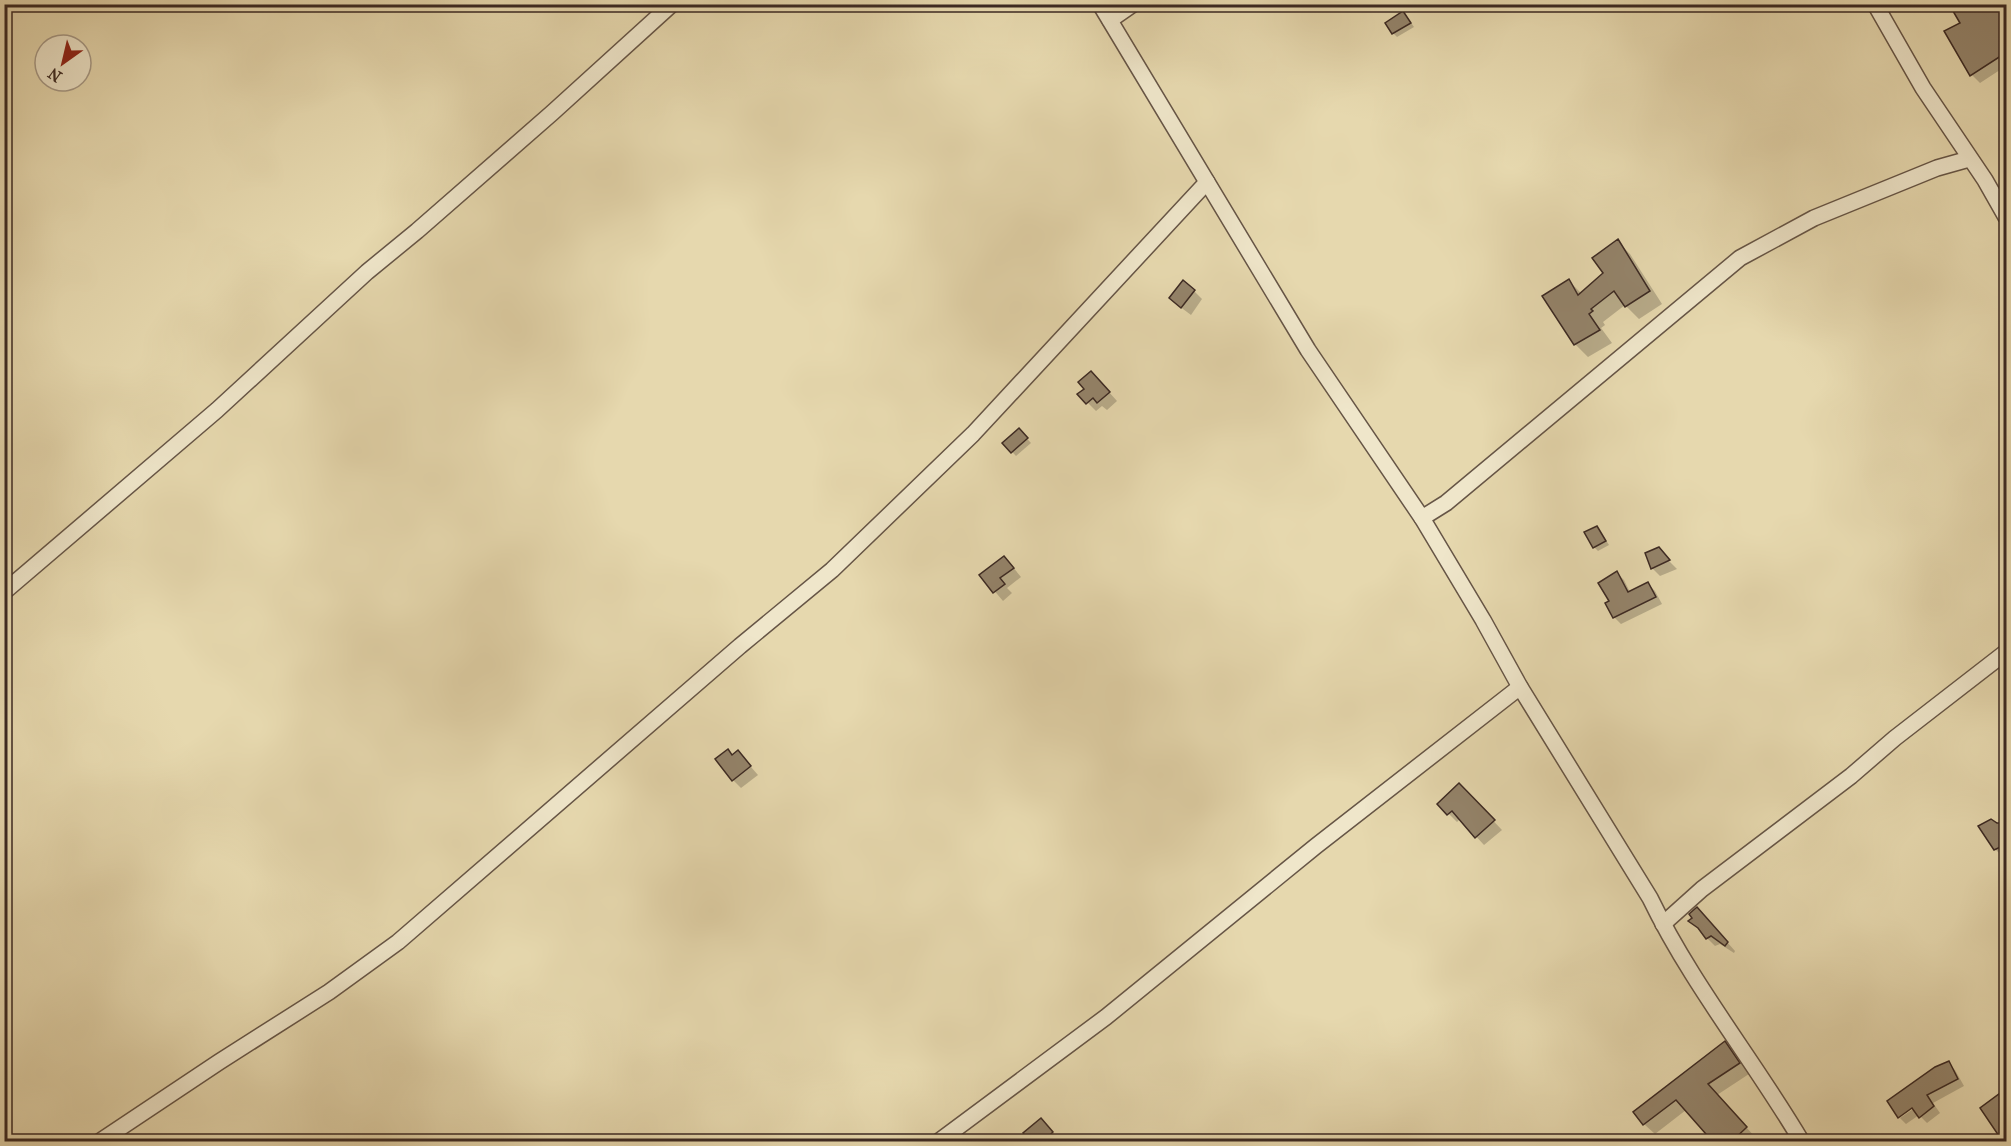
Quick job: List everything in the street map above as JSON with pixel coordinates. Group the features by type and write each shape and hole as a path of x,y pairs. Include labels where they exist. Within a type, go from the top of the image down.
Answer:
{"street":[{"path":"4,592 217,410 367,272 552,113 672,4"},
{"path":"1100,4 1308,350 1422,518 1520,687 1650,898 1715,1012 1774,1094 1802,1142"},
{"path":"1110,20 1133,4"},
{"path":"1875,4 1918,80 2007,217"},
{"path":"1422,518 1446,503 1740,258 1814,218 1937,168 1969,159"},
{"path":"99,1142 330,992 398,942 740,646 832,570 973,434 1207,182"},
{"path":"1663,924 1702,889 1851,776 1895,738 2007,652"},
{"path":"938,1142 1106,1017 1316,846 1520,687"}],"building":[{"path":"1960,4 2007,4 2007,52 1970,76 1944,31 1960,23 1953,11"},
{"path":"1403,11 1411,23 1392,34 1385,23"},
{"path":"1618,239 1650,291 1625,307 1614,291 1591,309 1593,311 1589,314 1600,330 1574,345 1542,296 1569,279 1578,295 1603,273 1592,258"},
{"path":"1183,280 1195,290 1181,308 1169,298"},
{"path":"1091,371 1110,392 1097,403 1093,398 1086,404 1077,394 1084,389 1078,382"},
{"path":"1019,428 1028,438 1011,453 1002,443"},
{"path":"1597,526 1606,541 1593,548 1584,532"},
{"path":"1659,547 1670,560 1651,569 1645,553"},
{"path":"1004,556 1014,568 1000,578 1005,584 993,593 979,575"},
{"path":"1617,571 1628,592 1648,582 1656,597 1613,618 1605,603 1609,601 1598,583"},
{"path":"728,749 732,755 738,750 751,766 732,781 715,759"},
{"path":"1459,783 1495,820 1475,838 1452,811 1447,815 1437,804"},
{"path":"1991,819 1997,823 2007,823 2007,844 1994,850 1978,826"},
{"path":"1697,907 1728,942 1725,946 1711,936 1706,939 1698,928 1688,921 1692,918 1689,914"},
{"path":"1725,1041 1740,1063 1708,1084 1747,1127 1731,1142 1713,1142 1676,1100 1643,1125 1633,1112"},
{"path":"1949,1061 1958,1079 1927,1095 1934,1106 1919,1118 1912,1108 1898,1118 1887,1101 1935,1067"},
{"path":"2007,1088 2007,1142 2003,1142 1980,1108"},
{"path":"1041,1118 1053,1132 1042,1142 1029,1142 1023,1133"}]}
